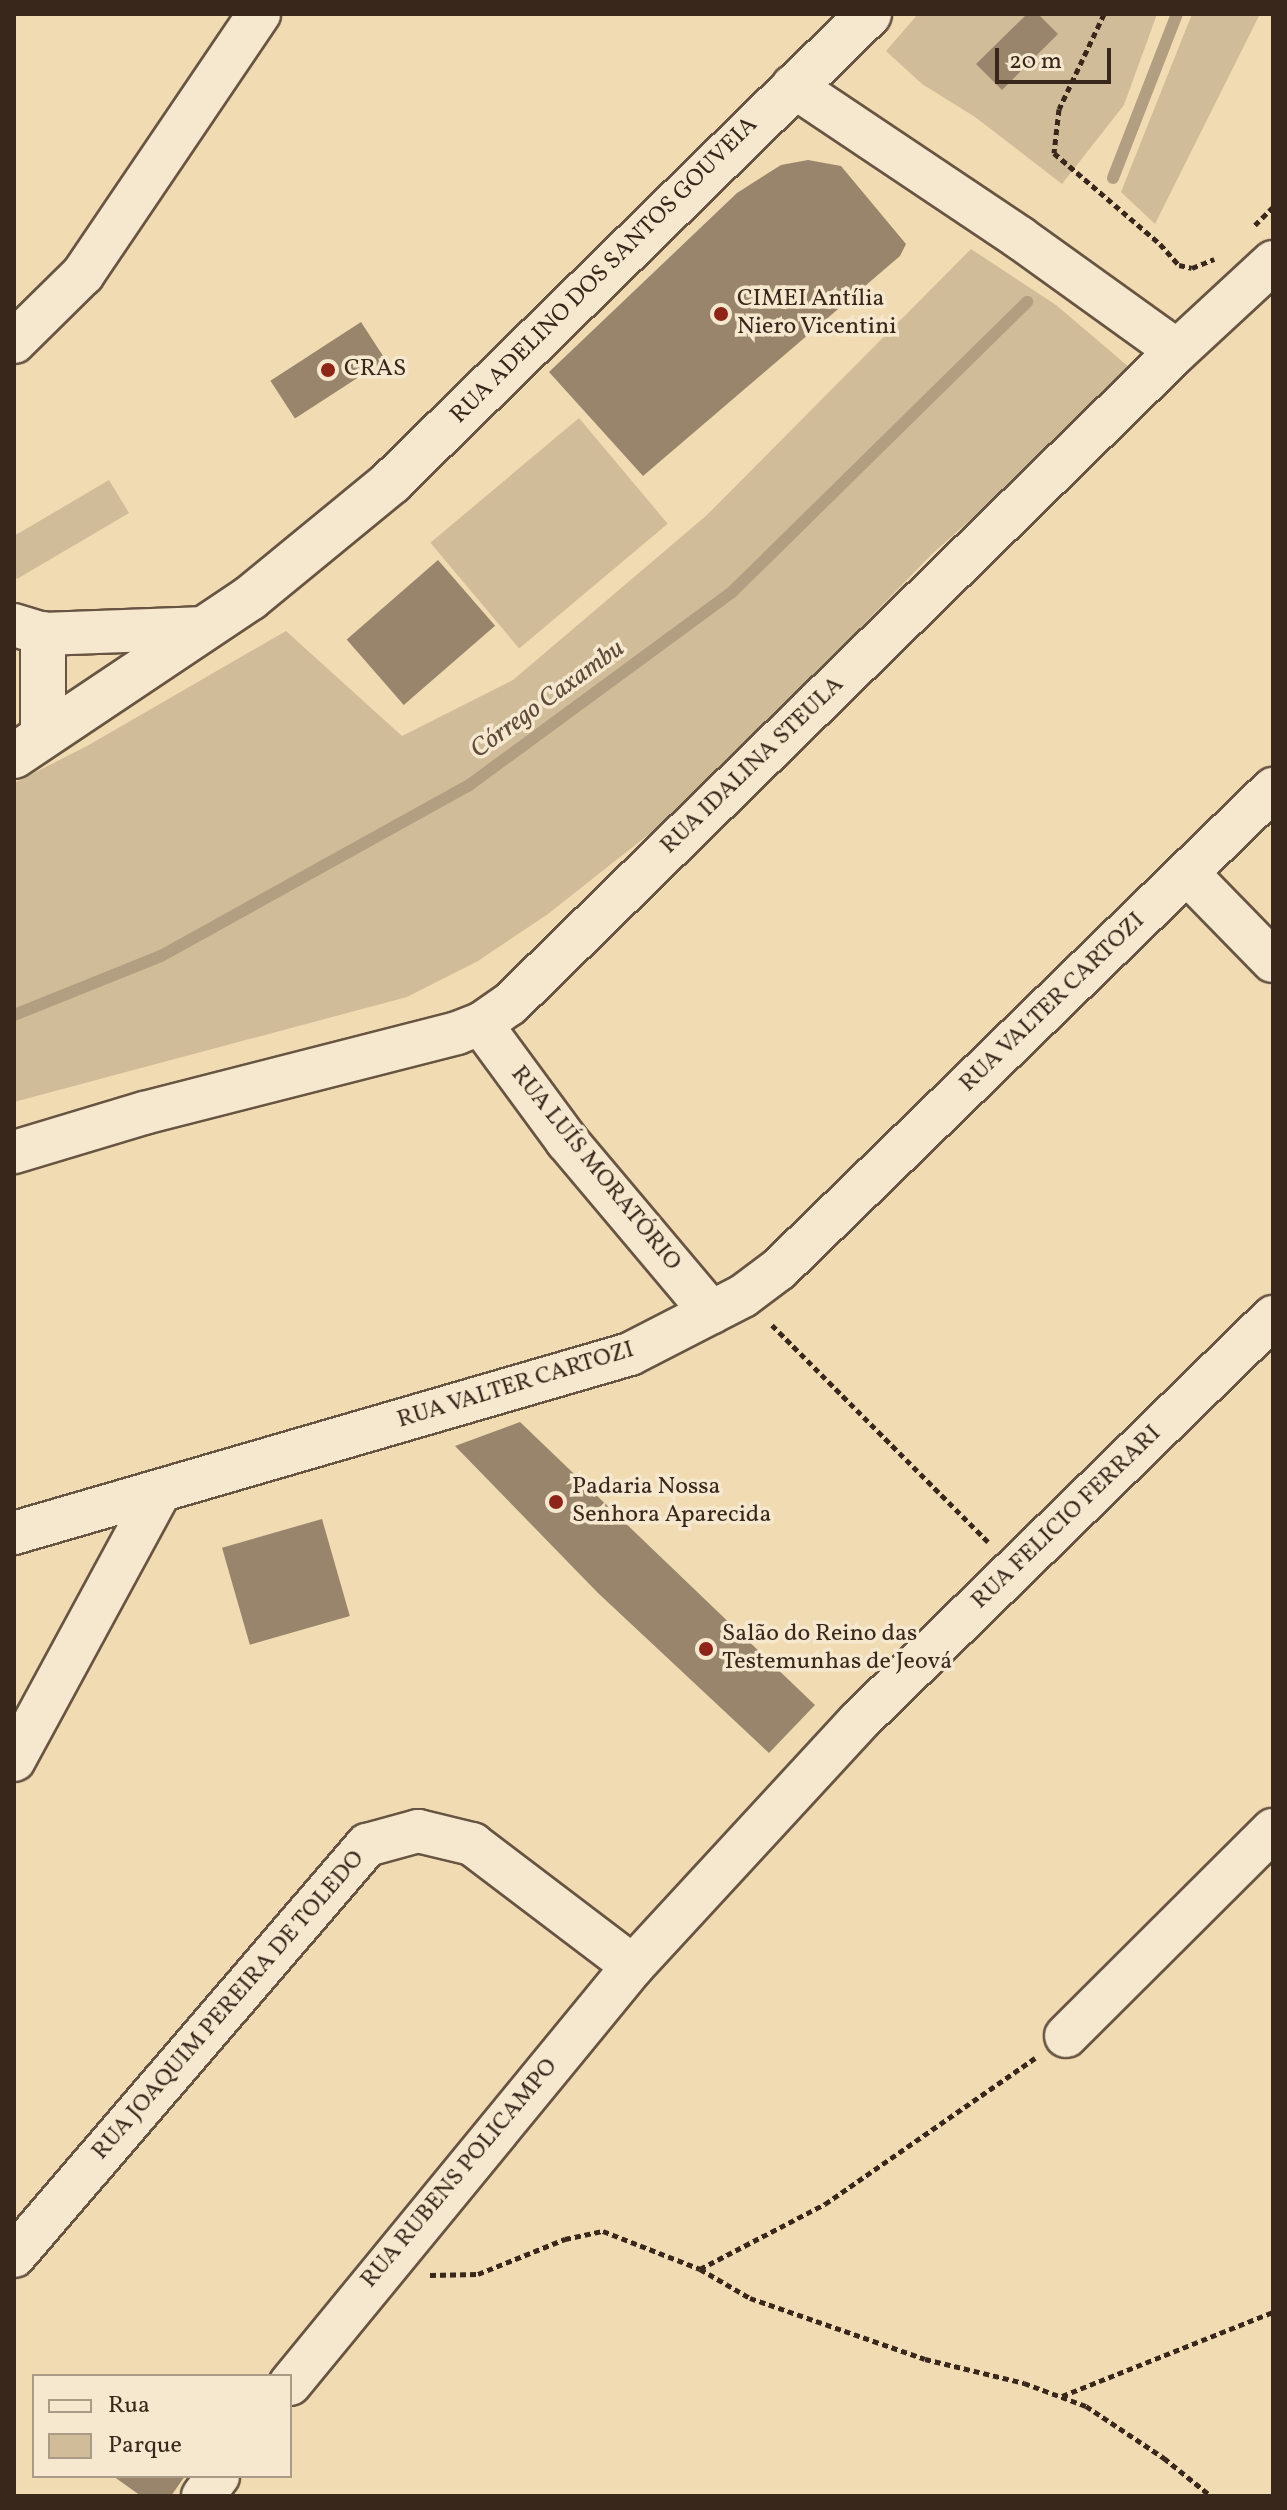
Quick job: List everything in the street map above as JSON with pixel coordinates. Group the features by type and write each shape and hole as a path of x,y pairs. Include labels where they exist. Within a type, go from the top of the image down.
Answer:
{"street":[{"path":"14,342 83,274 259,14"},
{"name":"RUA ADELINO DOS SANTOS GOUVEIA","path":"29,746 250,598 391,482 869,14"},
{"path":"793,86 1020,238 1177,351"},
{"name":"RUA IDALINA STEULA","path":"14,1152 144,1113 481,1024 510,1004 1177,351 1273,262"},
{"path":"29,746 29,629 206,628"},
{"name":"RUA VALTER CARTOZI","path":"14,1533 630,1354 727,1304 779,1269 1273,789"},
{"path":"1187,873 1273,961"},
{"name":"RUA LUÍS MORATÓRIO","path":"481,1024 567,1141 727,1304"},
{"name":"RUA FELICIO FERRARI","path":"633,1966 858,1722 1273,1317"},
{"path":"14,1760 159,1493"},
{"path":"1066,2036 1273,1830"},
{"name":"RUA JOAQUIM PEREIRA DE TOLEDO","path":"14,2256 367,1845 418,1831 472,1844 633,1966"},
{"name":"RUA RUBENS POLICAMPO","path":"292,2382 633,1966"},
{"path":"203,2496 216,2478"}],"path":[{"path":"1104,14 1059,109 1054,153 1112,206 1160,244 1179,265 1192,268 1222,256"},
{"path":"1253,227 1273,207"},
{"path":"727,1304 1015,1569"},
{"path":"700,2269 825,2204 1066,2036"},
{"path":"428,2275 478,2274 565,2239 603,2231 700,2269 750,2298 925,2359 1024,2383 1086,2406 1164,2458 1211,2496"},
{"path":"1061,2396 1273,2312"}],"green space":[{"path":"918,14 1157,14 1124,105 1062,184 975,117 922,84 886,51"},
{"path":"1192,14 1260,14 1155,224 1121,192"},
{"path":"971,249 1056,305 1136,373 932,554 696,797 548,914 478,961 407,997 14,1102 14,783 87,746 286,631 402,736 513,680 707,515"},
{"path":"579,418 668,524 519,648 430,543"},
{"path":"109,480 129,513 17,579 14,574 14,536"}],"building":[{"path":"1027,14 1038,14 1058,34 1002,90 976,64"},
{"name":"CIMEI Antília Niero Vicentini","path":"808,160 841,166 906,244 900,256 643,476 549,372 737,193 781,165"},
{"name":"CRAS","path":"361,322 386,360 295,419 270,381"},
{"path":"438,560 495,626 404,705 347,639"},
{"path":"520,1422 815,1705 769,1753 598,1593 455,1446"},
{"path":"322,1519 350,1616 250,1645 222,1548"},
{"path":"116,2478 184,2478 171,2496 141,2496"}],"waterway":[{"name":"Córrego Caxambu","path":"1113,178 1177,14"},
{"name":"Córrego Caxambu","path":"14,1015 161,956 468,786 732,592 1027,302"}],"place":[{"name":"CIMEI Antília Niero Vicentini","path":"721,314"},
{"name":"CRAS","path":"328,370"},
{"name":"Padaria Nossa Senhora Aparecida","path":"556,1502"},
{"name":"Salão do Reino das Testemunhas de Jeová","path":"706,1649"}]}
